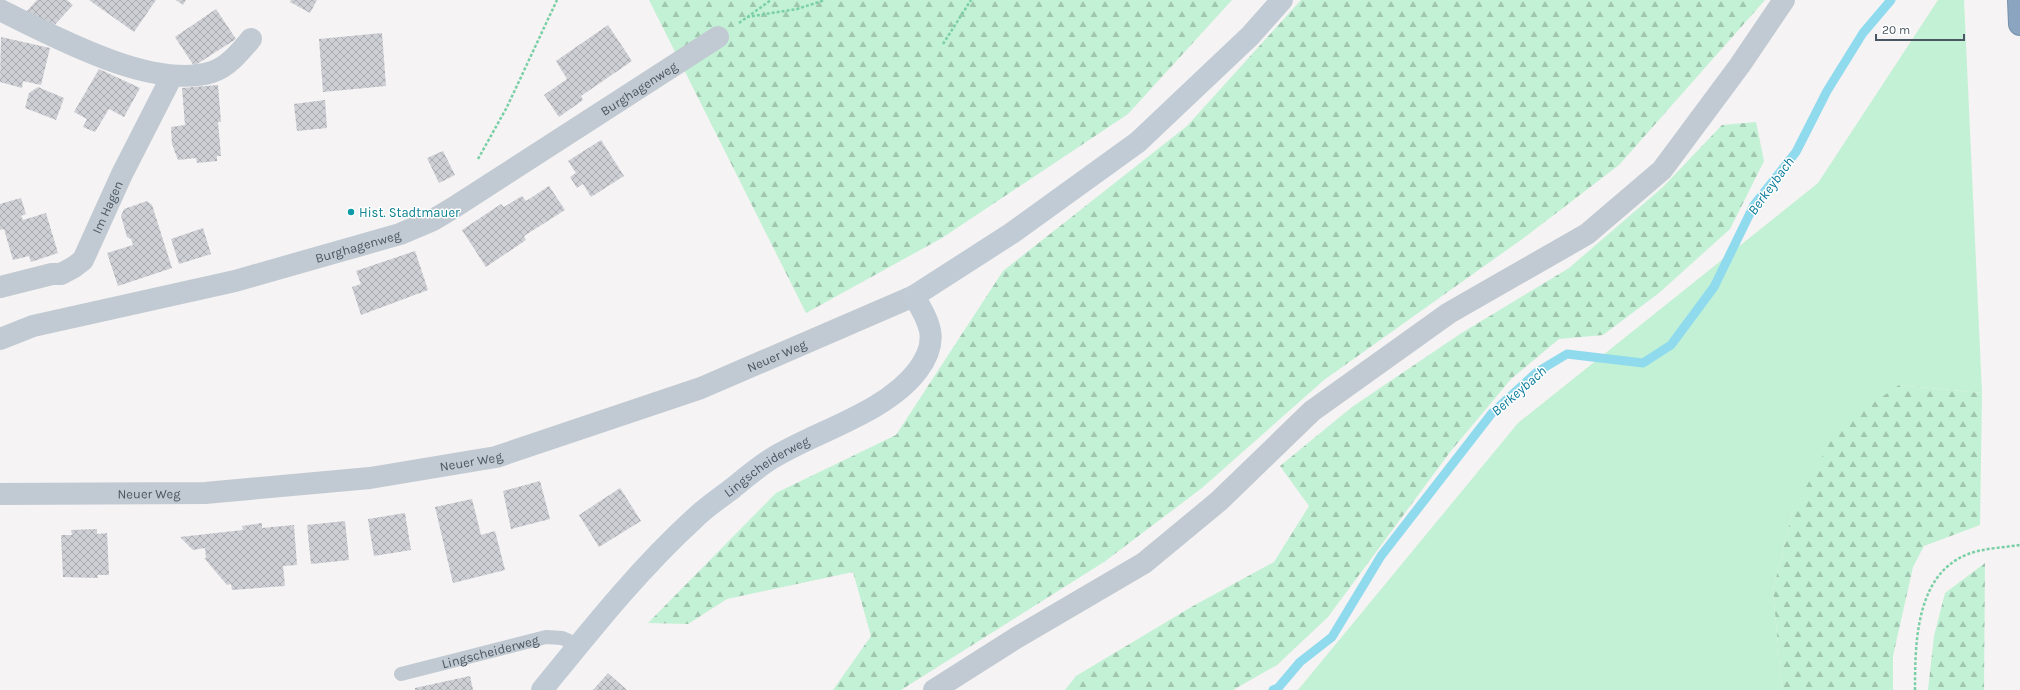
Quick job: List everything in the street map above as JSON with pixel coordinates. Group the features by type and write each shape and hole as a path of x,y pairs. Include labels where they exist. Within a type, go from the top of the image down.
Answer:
{"highway":[{"path":"2019,0 2020,24"}],"street":[{"path":"0,7 8,0"},
{"path":"914,296 1012,233 1138,142 1245,41 1282,0"},
{"path":"934,690 1016,638 1144,563 1219,501 1312,411 1448,313 1587,234 1662,170 1740,65 1784,0"},
{"path":"0,10 104,57 145,70 172,76 191,76 212,72 228,63 251,39"},
{"name":"Burghagenweg","path":"0,339 33,326 235,281 400,234 433,220 453,208 718,37"},
{"name":"Im Hagen","path":"0,286 52,274 61,274 83,260 122,174 172,76"},
{"name":"Neuer Weg","path":"0,494 205,493 370,478 496,457 701,388 914,296"},
{"name":"Lingscheiderweg","path":"542,690 578,645 650,562 695,517 771,459 844,423 882,401 906,384 926,358 932,341 930,326 914,296"}],"lane":[{"name":"Lingscheiderweg","path":"401,674 546,637 562,638 578,645"}],"path":[{"path":"475,166 507,107 557,0"},
{"path":"718,37 771,0"},
{"path":"747,17 797,9 825,0"},
{"path":"943,44 971,0"},
{"path":"1915,690 1918,636 1921,613 1928,591 1939,576 1964,557 1977,552 2020,545"}],"green space":[{"path":"649,0 1232,0 1128,114 942,238 806,313"},
{"path":"1301,0 1765,0 1619,165 1525,237 1324,380 1202,488 1104,562 901,690 833,690 871,636 853,572 727,599 688,624 648,623 776,493 896,435 1003,271 1187,126"},
{"path":"1938,0 1964,0 1982,393 1899,385 1792,514 1773,590 1782,690 1298,690 1518,423 1818,183"},
{"path":"1756,122 1764,161 1730,229 1659,293 1603,335 1559,339 1511,379 1450,452 1328,617 1277,665 1233,690 1065,690 1076,676 1193,606 1274,562 1309,506 1280,466 1352,407 1460,334 1569,268 1663,187 1722,125"},
{"path":"1899,385 1982,393 1980,525 1924,546 1913,567 1893,656 1893,690 1782,690 1773,590 1792,514 1837,428"},
{"path":"1985,563 1984,690 1928,690 1934,636 1945,593"}],"building":[{"path":"37,0 67,0 73,5 51,29 24,14"},
{"path":"89,0 156,0 134,32"},
{"path":"176,0 186,0 183,5"},
{"path":"291,0 317,0 310,13 290,2"},
{"path":"216,9 236,39 194,66 175,37"},
{"path":"608,25 632,61 581,96 583,100 559,117 544,95 567,79 556,61"},
{"path":"382,33 386,86 323,92 319,39"},
{"path":"1,37 50,48 41,85 23,81 22,88 0,82"},
{"path":"99,69 140,88 124,117 109,109 95,132 83,127 87,119 74,112"},
{"path":"218,85 221,122 218,122 221,156 217,156 217,161 197,163 196,158 178,160 172,144 171,127 185,125 182,88"},
{"path":"38,87 64,98 56,120 25,108 29,93"},
{"path":"325,100 327,128 297,131 294,104"},
{"path":"601,140 624,176 591,197 583,184 577,188 570,177 576,173 568,161"},
{"path":"443,151 455,175 439,183 427,158"},
{"path":"549,186 565,210 524,236 526,240 486,267 462,230 501,204 504,207 522,196 526,201"},
{"path":"21,198 26,214 21,216 23,220 46,213 58,253 31,262 29,256 13,260 4,229 0,230 0,204"},
{"path":"147,201 152,205 172,268 118,286 107,253 133,245 131,239 127,237 121,216 124,209"},
{"path":"203,228 211,254 179,264 171,239"},
{"path":"415,251 428,290 361,315 352,287 361,284 356,271"},
{"path":"540,481 550,519 511,529 503,491"},
{"path":"620,488 641,521 599,547 579,515"},
{"path":"472,499 481,535 495,531 505,570 453,583 435,507"},
{"path":"405,513 411,550 374,556 368,519"},
{"path":"345,521 349,560 311,564 307,525"},
{"path":"262,523 262,528 294,525 297,565 283,566 285,586 232,590 231,584 227,585 204,558 206,558 205,548 193,550 180,537 243,530 242,526"},
{"path":"97,529 97,534 107,533 109,575 97,575 98,578 63,577 61,535 72,535 71,530"},
{"path":"608,673 627,690 593,690"},
{"path":"470,676 473,690 415,690 415,688"}],"waterway":[{"name":"Berkeybach","path":"1273,690 1278,688 1300,662 1332,637 1381,556 1492,413 1537,372 1567,354 1643,363 1671,345 1714,287 1754,205 1796,152 1827,91 1863,33 1891,0"}],"place":[{"name":"Hist. Stadtmauer","path":"351,212"}]}
